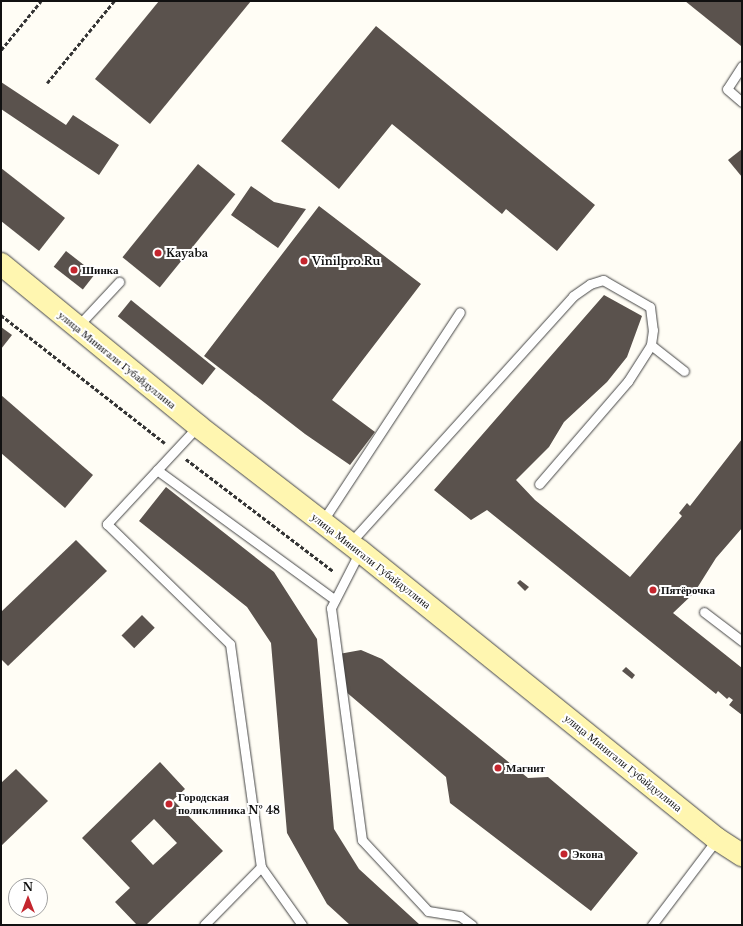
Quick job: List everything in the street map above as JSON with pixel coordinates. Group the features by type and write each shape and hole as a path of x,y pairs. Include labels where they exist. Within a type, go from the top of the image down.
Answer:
{"main road":[{"name":"улица Минигали Губайдуллина","path":"1,264 198,426 354,547 717,839 742,855"}],"lane":[{"path":"742,66 727,89 742,102"},
{"path":"472,925 460,916 428,911 362,840 331,608 354,547 573,296 590,284 603,280 650,307 653,330 651,345 628,381 539,484"},
{"path":"77,326 119,282"},
{"path":"322,522 460,312"},
{"path":"651,345 684,371"},
{"path":"198,426 107,524 230,644 261,867 302,925"},
{"path":"157,470 335,600"},
{"path":"704,612 742,641"},
{"path":"652,925 717,839"},
{"path":"204,925 261,867"}],"path":[{"path":"1,50 41,1"},
{"path":"47,83 114,1"}],"building":[{"path":"159,1 251,1 150,124 95,79"},
{"path":"685,1 742,1 742,45 741,46"},
{"path":"376,26 595,205 557,251 506,209 502,214 392,124 339,189 281,141"},
{"path":"1,82 66,125 73,115 119,145 99,175 1,109"},
{"path":"742,149 742,177 728,160"},
{"path":"198,164 235,194 160,287 122,257"},
{"path":"1,168 65,218 39,251 1,221"},
{"path":"251,186 274,202 306,209 278,248 231,215"},
{"path":"319,206 421,284 332,400 375,432 350,465 305,434 204,356"},
{"path":"66,251 95,274 83,290 54,267"},
{"path":"604,295 642,316 627,357 607,382 564,422 549,447 516,480 535,500 630,577 682,516 679,513 687,503 690,506 742,439 742,528 716,558 694,593 673,613 742,668 742,715 729,705 733,700 729,697 727,699 718,691 716,694 487,510 471,520 434,490"},
{"path":"131,300 216,369 202,385 118,316"},
{"path":"1,327 12,335 1,349"},
{"path":"1,395 93,475 65,508 1,453"},
{"path":"166,487 274,572 317,639 334,829 359,869 420,925 350,925 327,904 287,833 271,643 247,607 139,521"},
{"path":"76,540 107,571 8,666 1,659 1,612"},
{"path":"520,580 529,587 525,591 517,583"},
{"path":"142,615 155,628 134,648 121,636"},
{"path":"361,650 382,659 528,778 548,777 638,853 591,911 450,803 446,777 345,691 339,654"},
{"path":"626,667 635,675 632,679 622,671"},
{"path":"160,762 185,789 173,800 223,851 146,925 137,925 115,902 130,888 82,838","holes":["154,819 177,843 153,865 131,841"]},
{"path":"16,769 48,801 1,846 1,783"}],"place":[{"name":"Kayaba","path":"158,253"},
{"name":"Vinilpro.Ru","path":"304,261"},
{"name":"Шинка","path":"74,270"},
{"name":"Пятёрочка","path":"653,590"},
{"name":"Магнит","path":"498,768"},
{"name":"Городская поликлиника № 48","path":"169,804"},
{"name":"Экона","path":"564,854"}]}
